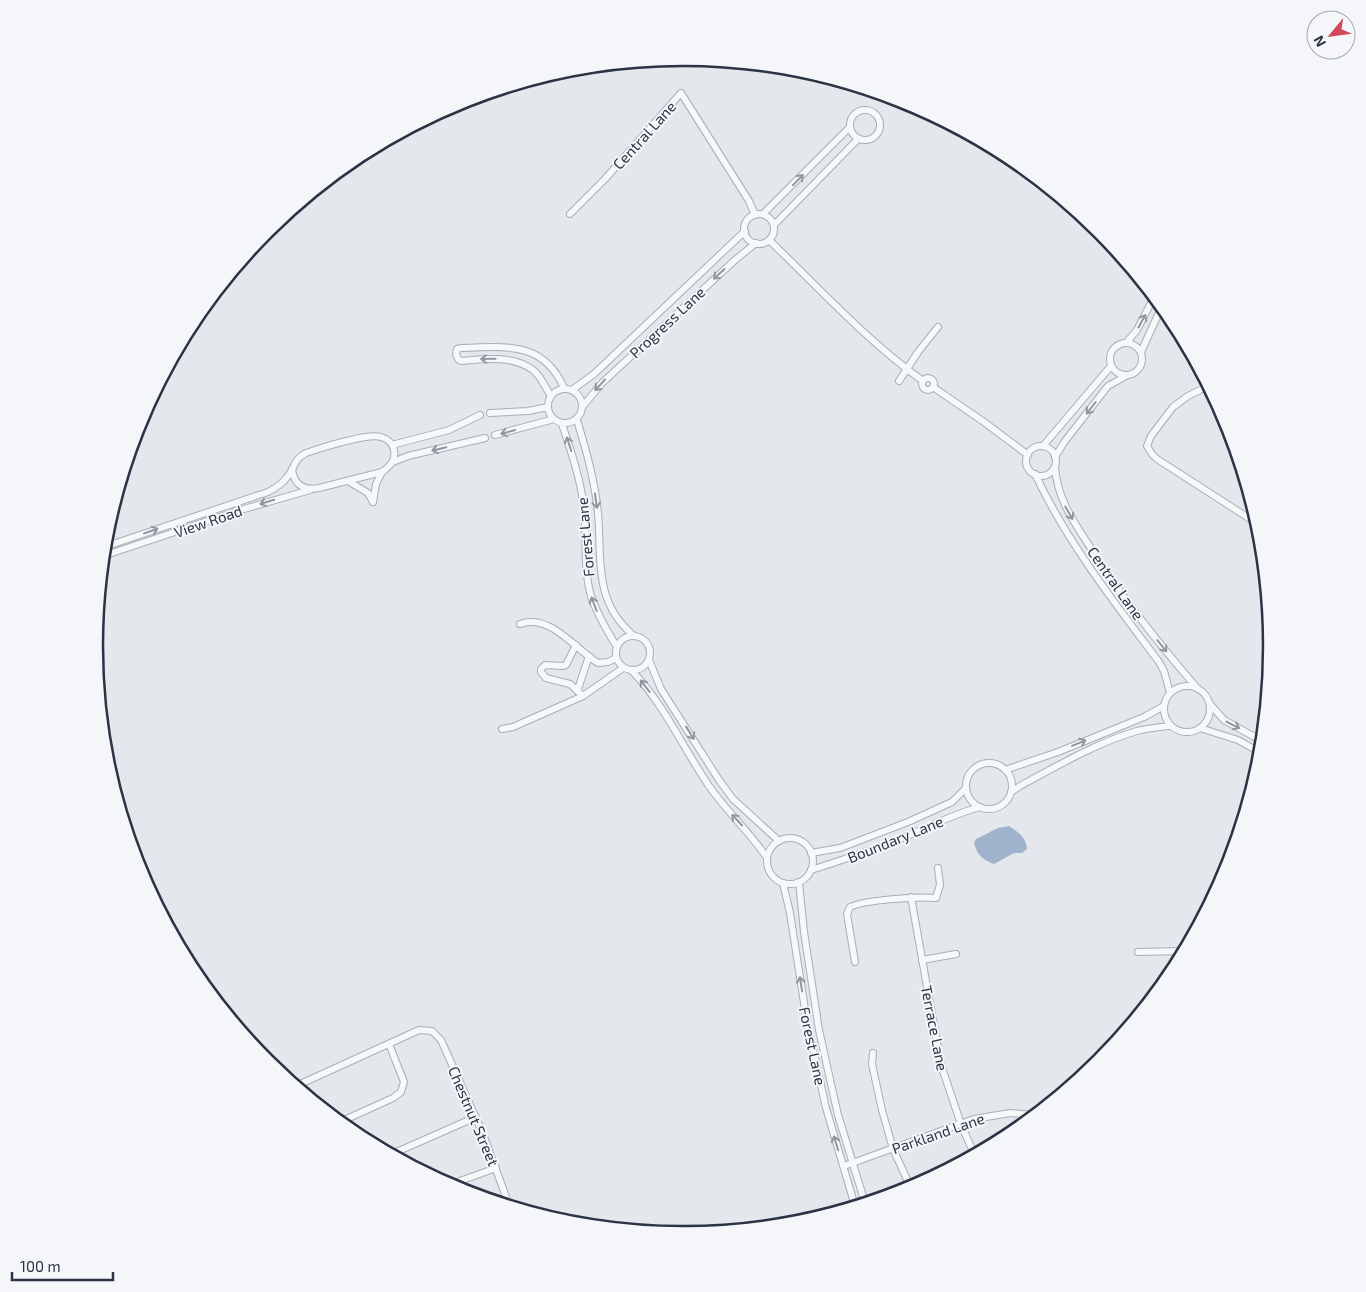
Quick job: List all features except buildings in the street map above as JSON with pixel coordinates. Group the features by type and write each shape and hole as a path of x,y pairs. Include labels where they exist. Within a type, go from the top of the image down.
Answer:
{"street":[{"name":"Central Lane","path":"570,214 605,179 681,93 749,201 755,215"},
{"path":"866,110 872,112 880,123 880,130 876,135 871,139 864,140 858,139 850,127 854,115 866,110"},
{"path":"850,127 763,214 755,215 748,219 745,232 749,239 756,243 769,240 773,233 774,225 858,139"},
{"path":"763,214 774,225"},
{"name":"Progress Lane","path":"572,390 594,374 745,232"},
{"path":"769,240 828,298 906,369 923,382 927,378 931,379 934,382 933,387 1028,455 1034,448 1043,446 1111,366"},
{"name":"Progress Lane","path":"583,406 602,383 728,266 756,243"},
{"path":"1126,343 1137,330 1151,304"},
{"path":"1043,446 1051,450 1055,457 1065,441 1108,386 1139,370 1142,361 1141,352 1158,314"},
{"path":"899,381 924,343 938,327"},
{"path":"1126,376 1116,372 1111,366 1111,352 1118,345 1126,343 1135,346 1141,352"},
{"path":"551,396 535,371 527,367 511,360 461,361 458,359 456,349 507,346 527,351 544,360 558,374 564,388"},
{"path":"564,388 572,390 580,396 583,406 577,420 572,423 562,424 554,418 548,408 551,396 564,388"},
{"path":"1202,389 1173,407 1151,436 1147,446 1157,459 1248,518"},
{"path":"490,413 548,408"},
{"path":"480,415 449,430 392,445 393,462 408,456 485,438"},
{"path":"495,435 554,418"},
{"name":"Forest Lane","path":"577,420 592,473 598,513 600,575 613,611 622,626 634,636"},
{"name":"Forest Lane","path":"562,424 571,450 584,507 588,578 591,596 598,614 616,647"},
{"name":"View Road","path":"112,544 268,492 288,476 296,459 300,456 326,447 376,436 388,440 392,445"},
{"name":"Central Lane","path":"1028,455 1027,465 1029,469 1035,474 1090,569 1159,662 1164,671 1170,693"},
{"name":"Central Lane","path":"1055,457 1057,487 1063,502 1107,574 1162,647 1197,688"},
{"name":"View Road","path":"111,553 244,509 382,472 393,462"},
{"path":"1035,474 1043,476 1055,467"},
{"path":"292,469 293,476 298,484 302,487 314,489"},
{"path":"348,481 368,493 373,502 376,484 382,472"},
{"path":"520,624 529,621 536,622 553,629 598,663 616,658"},
{"path":"767,858 769,851 779,841 785,838 798,840 811,853 811,870 799,882 788,884 783,883 770,873 767,858 755,840 722,803 709,785 652,694 632,671 623,668 616,658 616,647 623,638 634,636 648,644 649,660 661,689 719,780 734,799 779,841"},
{"path":"576,645 566,665 545,665 541,672 546,678 570,684 583,696"},
{"path":"578,690 589,656"},
{"path":"632,671 641,669 649,660"},
{"path":"502,729 513,727 583,696 623,668"},
{"path":"1209,703 1209,715 1206,722 1200,728 1193,731 1186,732 1171,726 1164,713 1164,706 1170,693 1183,687 1197,688 1224,720 1256,737"},
{"path":"1005,770 1144,717 1164,706"},
{"path":"1011,792 1083,753 1125,735 1137,731 1171,726"},
{"path":"1200,728 1238,740 1254,749"},
{"path":"992,764 1005,770 1012,784 1011,792 1003,805 988,809 980,807 970,798 966,788 969,775 979,766 992,764"},
{"name":"Boundary Lane","path":"811,853 840,848 908,822 952,802 966,788"},
{"name":"Boundary Lane","path":"811,870 863,853 962,812 980,807"},
{"path":"856,962 847,914 850,907 912,897 936,898 940,885 938,868"},
{"name":"Forest Lane","path":"799,882 800,906 819,1030 838,1115 864,1197"},
{"name":"Forest Lane","path":"783,883 789,907 807,1022 826,1108 853,1200"},
{"name":"Terrace Lane","path":"912,897 941,1065 961,1124 972,1149"},
{"path":"789,907 800,906"},
{"path":"1138,952 1176,951"},
{"path":"922,960 956,954"},
{"name":"Chestnut Street","path":"389,1044 420,1030 432,1031 441,1040 476,1117 507,1198"},
{"path":"302,1083 389,1044 404,1082 401,1092 393,1098 348,1119"},
{"path":"873,1053 872,1064 882,1110 893,1149 908,1181"},
{"name":"Parkland Lane","path":"844,1166 961,1124 992,1115 1010,1113 1025,1114"},
{"path":"399,1151 476,1117"},
{"path":"459,1181 496,1168"}],"water":[{"path":"1009,826 1023,838 1027,849 1022,853 1014,853 994,864 984,859 975,847 976,839 998,828"}]}
